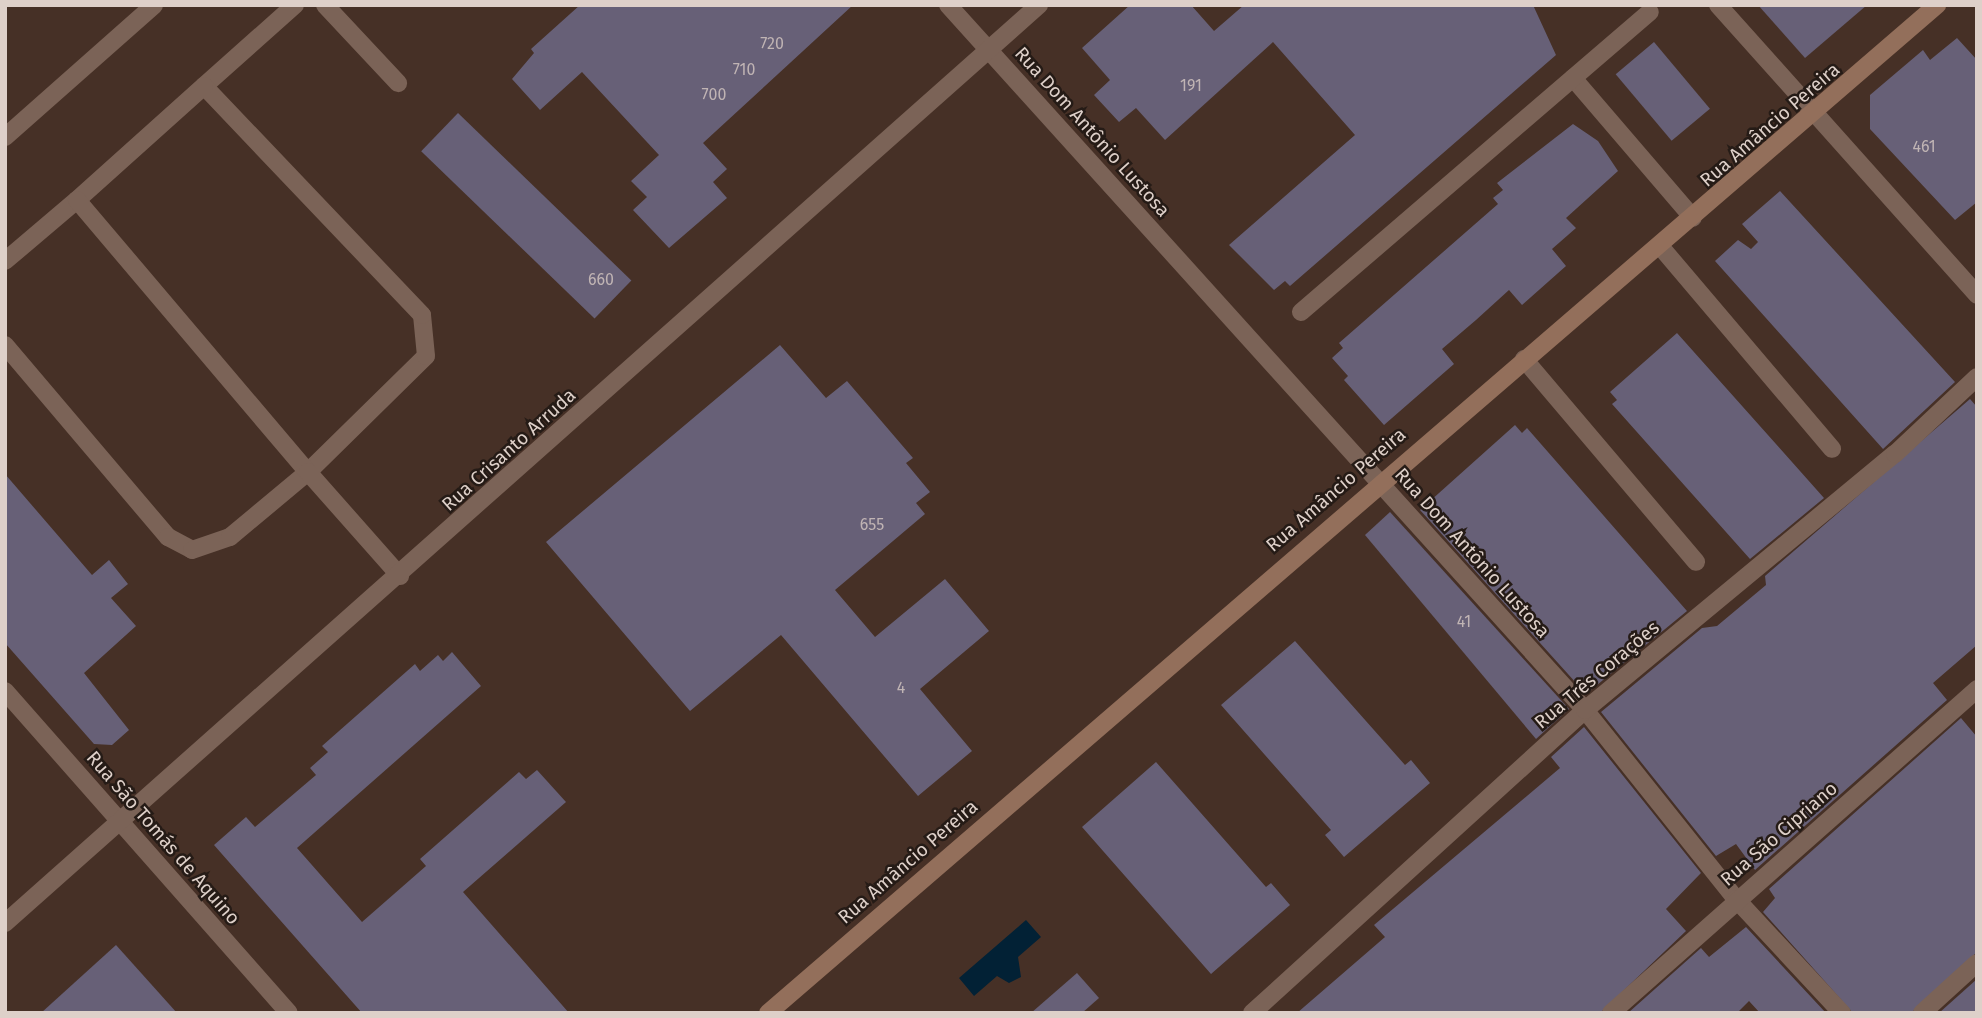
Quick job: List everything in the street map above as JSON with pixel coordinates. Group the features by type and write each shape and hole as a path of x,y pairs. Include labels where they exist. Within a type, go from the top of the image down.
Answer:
{"street":[{"path":"5,137 153,5"},
{"path":"5,261 295,5"},
{"path":"325,5 398,83"},
{"name":"Rua Dom Antônio Lustosa","path":"948,5 1585,710 1736,899 1842,1013"},
{"name":"Rua Crisanto Arruda","path":"5,923 122,824 1039,5"},
{"path":"1718,5 1977,295"},
{"name":"Rua Amâncio Pereira","path":"768,1013 1379,480 1816,116 1937,5"},
{"path":"1301,312 1650,12"},
{"path":"1573,78 1693,218"},
{"path":"5,345 168,537 192,550 230,537 307,472 426,356 428,335 422,316 204,86"},
{"path":"77,200 307,472 400,576"},
{"path":"1660,246 1832,449"},
{"path":"1524,359 1696,562"},
{"name":"Rua Três Corações","path":"1252,1013 1585,710 1895,454 1977,377"},
{"name":"Rua São Cipriano","path":"1611,1013 1736,899 1977,689"},
{"name":"Rua São Tomás de Aquino","path":"5,691 289,1013"},
{"path":"1922,1013 1977,963"}],"water":[{"path":"1026,920 1041,937 1018,957 1021,977 1009,983 997,976 974,996 959,978"}],"building":[{"path":"580,5 853,5 703,143 727,169 713,182 727,198 669,248 633,210 647,197 631,181 659,155 582,72 540,110 512,79 534,53 531,49"},
{"path":"1130,5 1191,5 1214,31 1244,5 1533,5 1556,55 1290,286 1285,281 1274,290 1229,245 1355,135 1273,42 1165,140 1136,108 1119,122 1094,95 1110,80 1082,48"},
{"path":"1758,5 1867,5 1805,58"},
{"path":"1957,38 1977,60 1977,202 1955,220 1870,129 1870,95 1923,50 1930,60"},
{"path":"1654,42 1710,109 1672,141 1616,74"},
{"path":"458,113 631,280 595,319 421,151"},
{"path":"1573,124 1598,141 1618,171 1566,218 1576,228 1552,249 1566,266 1522,305 1509,290 1442,349 1454,364 1384,425 1344,380 1348,376 1332,358 1343,348 1339,343 1498,204 1493,198 1503,190 1497,183"},
{"path":"1780,191 1955,382 1883,449 1715,261 1738,240 1751,249 1758,242 1742,224"},
{"path":"1677,333 1824,498 1750,559 1612,404 1617,400 1610,392"},
{"path":"780,345 826,398 847,381 913,458 906,463 930,492 916,503 925,514 835,590 875,637 945,579 989,631 920,689 972,751 918,796 781,635 690,711 546,542"},
{"path":"1970,399 1977,407 1977,645 1933,683 1947,700 1755,870 1736,844 1716,856 1601,712 1702,628 1717,626 1766,585 1765,576"},
{"path":"1515,425 1522,433 1527,428 1687,611 1586,694 1420,510"},
{"path":"5,474 92,575 109,560 128,584 111,598 136,626 84,673 129,730 112,745 94,744 5,643"},
{"path":"1390,512 1569,709 1536,739 1365,535"},
{"path":"1295,641 1405,765 1411,760 1430,783 1344,857 1325,835 1331,830 1221,705"},
{"path":"452,652 481,686 297,848 362,922 426,866 420,859 519,772 526,779 537,770 566,802 463,892 569,1013 362,1013 214,845 246,817 255,827 316,775 310,768 328,752 322,746 415,664 420,671 438,655 443,661"},
{"path":"1961,718 1977,737 1977,952 1911,1013 1853,1013 1763,912 1775,898 1769,889"},
{"path":"1584,727 1701,873 1666,909 1686,931 1600,1013 1297,1013 1385,937 1374,925 1560,768 1551,757"},
{"path":"1156,762 1266,887 1271,883 1290,905 1211,974 1082,827"},
{"path":"1746,927 1826,1013 1760,1013 1749,1001 1737,1013 1628,1013 1701,948 1709,957"},
{"path":"116,945 177,1013 41,1013"},
{"path":"1077,973 1099,998 1082,1013 1031,1013"},
{"path":"1977,979 1977,1013 1939,1013"}]}
